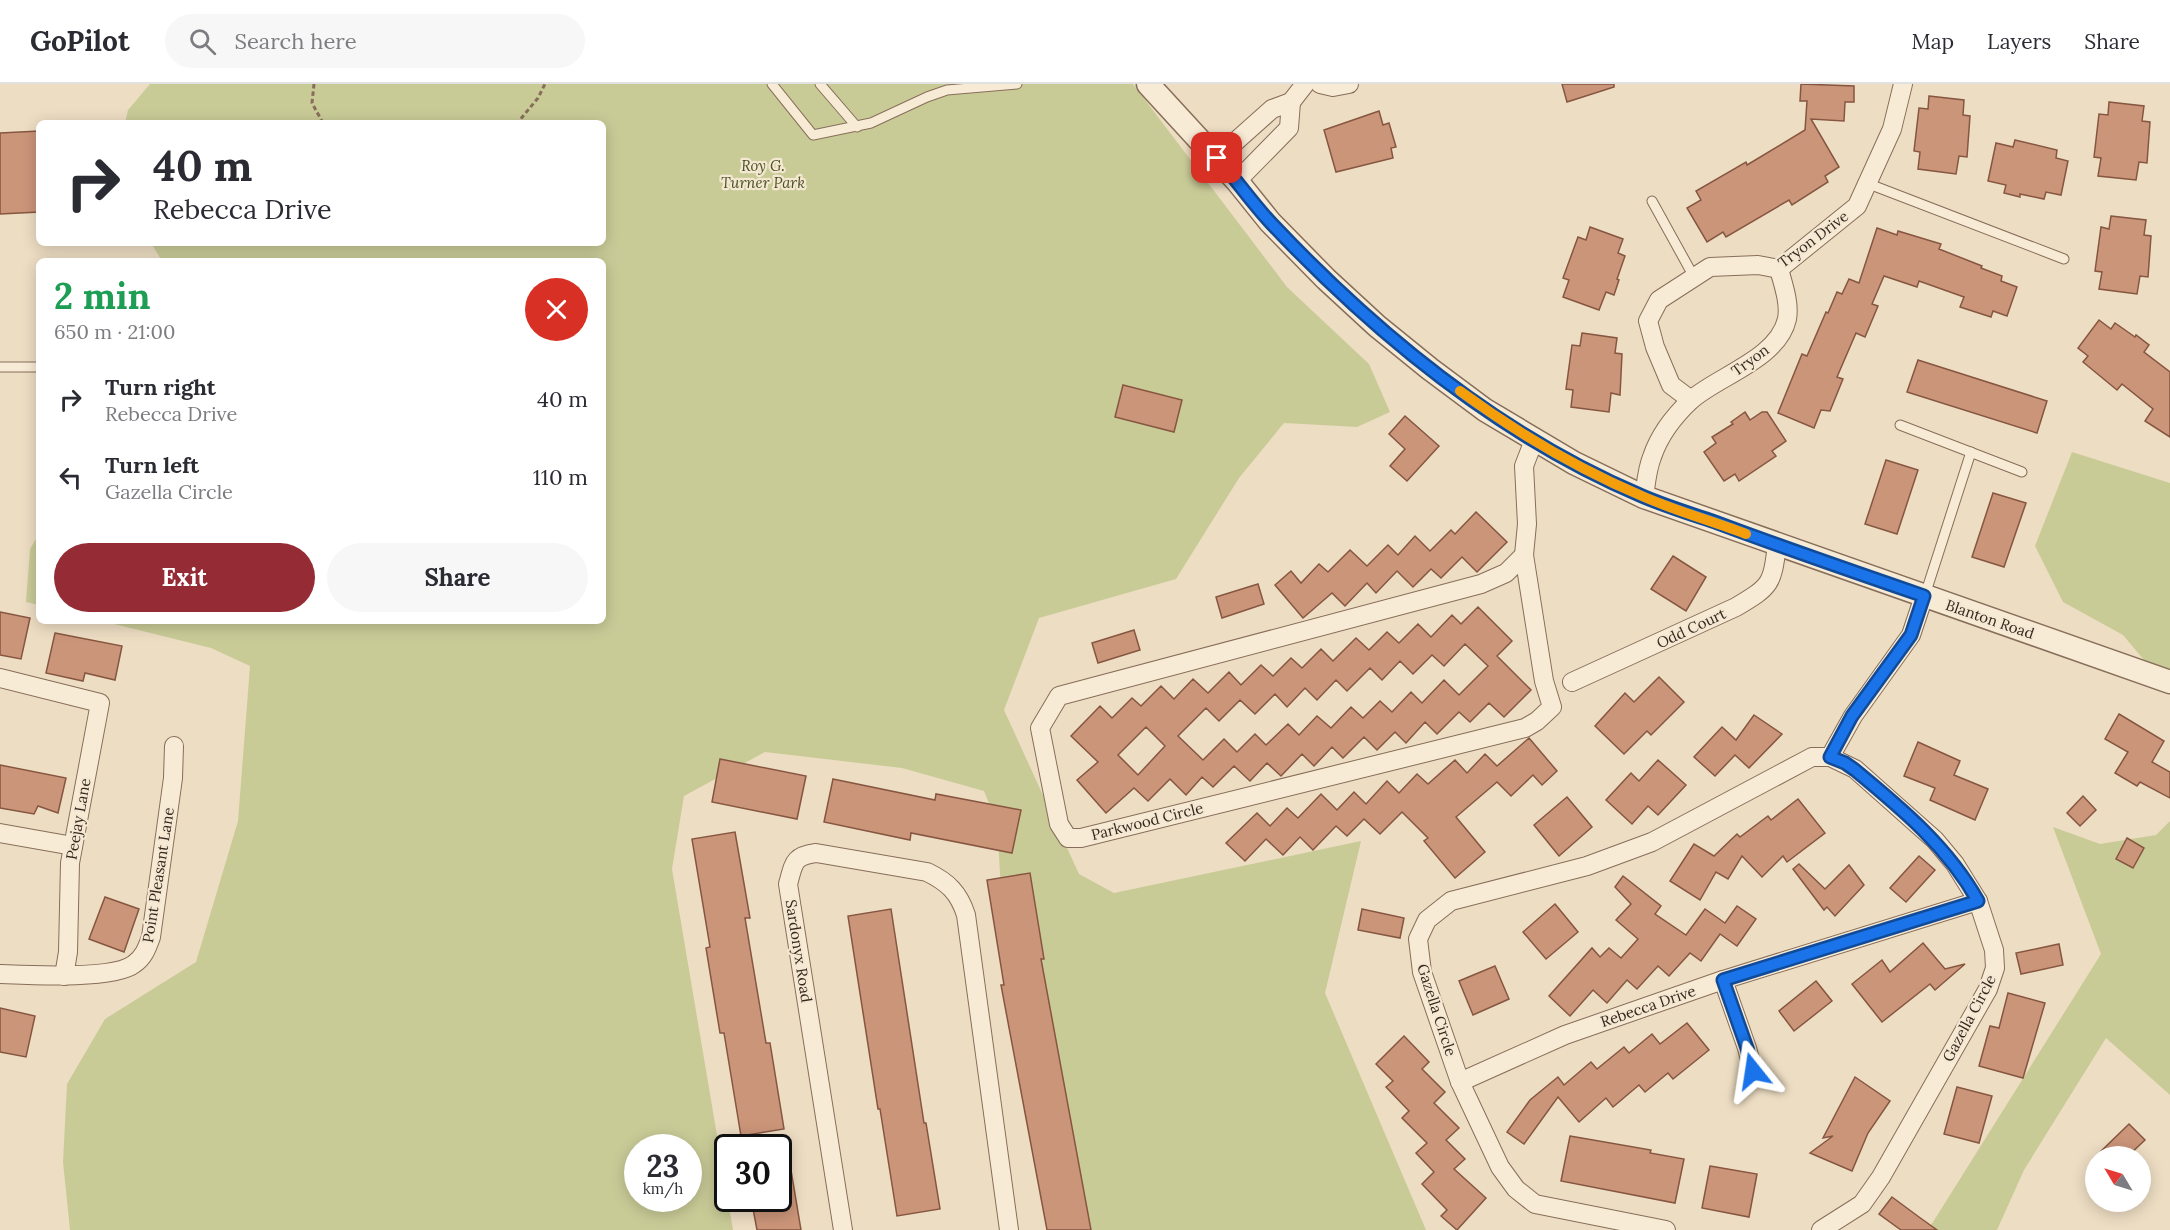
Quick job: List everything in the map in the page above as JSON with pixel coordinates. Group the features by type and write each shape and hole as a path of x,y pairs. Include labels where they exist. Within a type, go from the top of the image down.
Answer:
{"street":[{"name":"Blanton Road","path":"1148,84 1238,181 1270,222 1326,279 1377,326 1448,383 1485,410 1534,440 1574,463 1644,497 2170,682"},
{"path":"1217,158 1272,109 1291,102 1305,84"},
{"path":"1320,84 1333,87 1349,84"},
{"name":"Tryon Drive","path":"1691,400 1671,385 1655,347 1648,321 1659,300 1710,267 1758,265 1779,269 1857,206 1869,184 1892,129 1903,84"},
{"path":"1238,181 1289,128 1291,102"},
{"name":"Tryon","path":"1691,400 1751,362 1776,341 1787,318 1785,291 1779,269"},
{"path":"1644,497 1652,457 1669,425 1691,400"},
{"name":"Parkwood Circle","path":"1524,555 1506,573 1481,584 1059,696 1040,728 1059,824 1068,838 1081,837 1524,728 1537,721 1552,707 1544,681 1524,555 1527,524 1524,465 1534,440"},
{"name":"Odd Court","path":"1572,682 1736,607 1760,593 1773,577 1777,545"},
{"path":"1830,757 1852,716 1911,635 1924,596"},
{"name":"Peejay Lane","path":"0,678 100,703 70,863 68,952 64,976"},
{"name":"Point Pleasant Lane","path":"64,976 120,971 134,965 146,952 151,937 170,800 174,746"},
{"name":"Gazella Circle","path":"1666,1230 1535,1204 1516,1189 1500,1167 1460,1082 1422,972 1418,939 1427,920 1451,901 1587,866 1652,842 1812,757 1830,757 1855,770 1935,840 1967,881 1978,901 1994,950 1995,968 1988,989 1881,1177 1862,1204 1821,1230"},
{"path":"0,833 73,846"},
{"name":"Sardonyx Road","path":"843,1230 789,884 795,861 802,855 816,853 927,872 941,878 962,900 966,915 1009,1230"},
{"name":"Rebecca Drive","path":"1460,1082 1565,1035 1723,980 1978,901"},
{"path":"0,974 64,976"},
{"path":"1723,980 1753,1071"}],"lane":[{"path":"772,84 813,135 871,123 947,90 1017,84"},
{"path":"820,84 857,127"},
{"path":"1869,184 2064,259"},
{"path":"1652,201 1694,277"},
{"path":"0,367 36,367"},
{"path":"1900,425 2022,472"},
{"path":"1924,596 1971,452"}],"path":[{"path":"314,84 312,103 321,120"},
{"path":"521,120 534,104 545,84"}],"green space":[{"name":"Roy G. Turner Park","path":"150,84 1133,84 1287,287 1369,364 1390,412 1357,427 1284,423 1239,478 1176,579 1039,618 1004,710 1079,874 1114,893 1361,841 1325,993 1426,1230 1065,1230 1003,923 997,823 984,791 902,768 765,752 684,796 672,869 717,1134 714,1134 714,1212 730,1212 733,1230 70,1230 63,1162 67,1084 105,1019 196,962 238,821 250,666 211,648 114,624 606,624 606,258 160,258 153,246 606,246 606,120 126,120 128,110"},
{"path":"2072,452 2170,483 2170,691 2123,635 2063,602 2035,546"},
{"path":"36,539 36,604 26,602 30,549"},
{"path":"2170,821 2170,1095 2106,1038 2024,1170 1997,1230 1928,1230 2101,954 2053,827 2100,844 2156,835"}],"building":[{"path":"1562,84 1614,84 1614,87 1567,102"},
{"path":"1801,84 1854,86 1854,102 1845,102 1844,121 1811,119 1839,167 1825,176 1828,182 1792,205 1789,200 1726,237 1723,232 1707,242 1687,208 1701,200 1696,191 1746,162 1747,165 1805,130 1807,101 1800,101"},
{"path":"1929,96 1964,100 1963,115 1970,116 1967,157 1959,156 1956,174 1918,169 1920,152 1914,151 1919,108 1928,109"},
{"path":"2109,102 2144,106 2142,121 2150,122 2147,163 2139,162 2136,180 2098,176 2101,158 2094,157 2099,114 2108,115"},
{"path":"1379,111 1383,125 1389,123 1396,147 1391,148 1393,158 1336,172 1324,130"},
{"path":"36,131 36,212 0,214 0,133"},
{"path":"2015,140 2057,150 2056,158 2068,161 2061,195 2046,192 2044,199 2020,194 2020,197 2004,193 2006,185 1988,181 1996,143 2013,147"},
{"path":"2111,216 2146,220 2144,235 2151,236 2148,277 2140,276 2137,294 2099,289 2102,272 2095,271 2101,227 2109,229"},
{"path":"1590,227 1623,239 1618,253 1625,256 1614,295 1606,292 1599,310 1563,297 1569,280 1563,278 1578,237 1586,240"},
{"path":"1877,228 1897,235 1898,231 1941,244 1939,249 2002,276 2001,281 2017,287 2007,316 1993,311 1991,317 1960,307 1964,297 1919,281 1917,287 1884,276 1872,304 1878,306 1865,337 1856,333 1837,377 1843,379 1830,411 1821,410 1814,428 1778,413 1802,354 1807,356 1837,292 1842,294 1849,279 1859,283"},
{"path":"2099,320 2111,329 2115,323 2135,337 2136,335 2149,345 2144,352 2170,372 2170,437 2145,421 2153,409 2122,384 2117,390 2083,362 2088,356 2078,348"},
{"path":"1582,333 1617,338 1615,353 1622,354 1620,395 1611,393 1609,412 1571,407 1573,390 1566,389 1572,345 1580,346"},
{"path":"1918,360 2047,401 2037,433 1907,392"},
{"path":"1123,385 1182,400 1174,432 1115,417"},
{"path":"1745,412 1750,420 1762,412 1767,412 1786,441 1772,451 1776,456 1739,481 1735,474 1724,481 1704,452 1716,443 1712,437 1733,424 1731,422"},
{"path":"1405,416 1439,446 1407,481 1390,466 1405,449 1389,434"},
{"path":"1886,460 1918,470 1897,534 1865,524"},
{"path":"1993,493 2026,503 2004,567 1972,557"},
{"path":"1476,512 1507,542 1477,572 1462,557 1441,578 1431,569 1413,587 1397,571 1376,593 1367,583 1345,606 1332,593 1303,618 1275,585 1291,571 1301,583 1319,564 1328,572 1350,550 1367,566 1388,545 1398,555 1415,536 1430,551 1451,530 1455,534"},
{"path":"1673,556 1706,577 1686,611 1651,589"},
{"path":"1258,584 1264,604 1222,618 1216,597"},
{"path":"1478,607 1512,641 1497,656 1531,690 1504,717 1489,703 1470,722 1459,712 1437,734 1425,722 1406,743 1395,732 1377,750 1364,737 1343,758 1332,747 1314,766 1302,754 1281,776 1267,763 1250,781 1234,766 1213,787 1202,777 1186,795 1170,779 1148,801 1134,788 1106,813 1077,780 1098,762 1071,736 1100,706 1112,718 1132,698 1141,706 1161,686 1174,699 1193,679 1208,693 1229,672 1241,685 1261,665 1273,676 1291,658 1302,668 1321,649 1333,661 1356,638 1369,650 1387,632 1399,643 1418,624 1431,637 1452,615 1461,624","holes":["1465,644 1488,666 1459,695 1444,680 1422,703 1411,692 1392,712 1380,701 1363,718 1351,707 1331,728 1317,716 1299,735 1288,724 1266,745 1255,734 1237,752 1224,739 1203,760 1178,736 1206,708 1219,721 1240,700 1255,714 1275,694 1287,707 1305,688 1317,700 1336,680 1347,691 1370,668 1382,680 1400,661 1413,674 1432,655 1444,666","1146,727 1165,746 1138,775 1118,755"]},
{"path":"0,612 30,618 21,659 0,655"},
{"path":"1134,630 1140,650 1098,663 1092,643"},
{"path":"55,633 122,646 115,680 85,673 83,681 46,673"},
{"path":"1659,677 1684,702 1651,735 1647,731 1624,754 1595,726 1625,693 1634,702"},
{"path":"2119,714 2164,741 2152,762 2170,772 2170,798 2140,782 2137,786 2115,773 2128,752 2105,739"},
{"path":"1754,715 1782,734 1749,768 1735,755 1715,776 1694,757 1722,727 1736,740"},
{"path":"1529,738 1557,771 1542,785 1533,775 1511,796 1497,782 1456,817 1485,852 1455,878 1424,841 1428,838 1402,812 1380,834 1364,819 1347,836 1336,826 1313,850 1300,837 1283,855 1266,839 1245,861 1226,843 1257,813 1270,826 1287,808 1298,818 1321,794 1337,810 1354,792 1366,804 1387,781 1399,793 1417,774 1428,784 1455,760 1467,773 1485,754 1497,766"},
{"path":"1918,742 1960,761 1954,775 1988,789 1975,820 1930,800 1935,788 1904,776"},
{"path":"720,759 806,776 797,819 712,802"},
{"path":"1658,760 1686,785 1658,815 1648,806 1632,824 1606,800 1631,773 1639,781"},
{"path":"0,765 66,778 58,813 38,806 34,814 0,808"},
{"path":"833,779 935,800 936,794 1021,810 1012,853 911,833 910,840 824,822"},
{"path":"2083,796 2096,810 2080,826 2067,813"},
{"path":"1567,797 1592,827 1559,856 1534,825"},
{"path":"1798,799 1825,833 1787,862 1783,856 1762,877 1742,856 1728,879 1716,872 1700,900 1670,881 1694,844 1714,856 1737,834 1740,837 1768,816 1771,820"},
{"path":"735,832 750,918 745,918 766,1043 770,1043 784,1129 741,1134 724,1033 720,1033 706,948 710,947 692,839"},
{"path":"2127,838 2144,848 2133,868 2116,859"},
{"path":"1919,856 1935,870 1906,902 1890,888"},
{"path":"1799,864 1825,889 1849,865 1864,885 1835,916 1827,907 1824,910 1793,869"},
{"path":"1030,873 1044,959 1041,959 1091,1230 1047,1230 1001,985 1004,985 987,880"},
{"path":"1623,876 1661,906 1655,914 1686,935 1705,909 1725,923 1737,906 1756,919 1737,946 1720,934 1701,961 1690,953 1669,976 1658,966 1637,989 1627,980 1607,1003 1593,990 1570,1016 1549,996 1592,948 1600,957 1609,948 1621,958 1638,939 1616,920 1631,904 1615,887"},
{"path":"105,897 139,909 124,952 89,939"},
{"path":"1555,904 1578,932 1546,959 1523,932"},
{"path":"891,909 924,1123 926,1123 940,1209 897,1216 848,916"},
{"path":"1362,909 1404,918 1400,938 1358,930"},
{"path":"1923,943 1945,969 1965,964 1935,990 1930,984 1882,1022 1852,984 1882,960 1890,972"},
{"path":"2059,944 2063,965 2021,974 2016,953"},
{"path":"1495,966 1509,999 1473,1015 1459,981"},
{"path":"1816,981 1832,1001 1794,1031 1779,1011"},
{"path":"2008,993 2045,1003 2023,1078 1979,1066 1990,1026 1999,1028"},
{"path":"0,1008 35,1016 26,1057 0,1052"},
{"path":"1687,1023 1709,1050 1673,1079 1668,1073 1645,1092 1639,1085 1613,1107 1606,1098 1579,1122 1558,1097 1524,1144 1507,1132 1530,1100 1558,1077 1564,1085 1591,1062 1597,1069 1624,1047 1629,1053 1652,1034 1660,1044"},
{"path":"1404,1036 1429,1062 1422,1069 1445,1092 1434,1103 1459,1128 1446,1140 1465,1159 1454,1169 1486,1198 1457,1230 1441,1216 1447,1210 1422,1184 1434,1172 1416,1153 1427,1143 1402,1118 1409,1111 1386,1087 1393,1081 1376,1064"},
{"path":"1855,1077 1890,1101 1868,1133 1852,1171 1810,1153 1833,1136 1823,1138"},
{"path":"1957,1087 1992,1096 1979,1143 1944,1134"},
{"path":"2129,1124 2145,1140 2139,1146 2106,1146"},
{"path":"1570,1136 1651,1150 1650,1153 1684,1159 1675,1203 1561,1181"},
{"path":"1710,1166 1757,1174 1749,1217 1702,1208"},
{"path":"792,1176 801,1230 757,1230 754,1212 792,1212"},
{"path":"1892,1197 1937,1230 1901,1230 1879,1214"}],"slow traffic":[{"path":"1460,391 1485,410 1574,463 1644,497 1746,534"}],"route":[{"path":"1217,158 1270,222 1326,279 1377,326 1485,410 1574,463 1644,497 1924,596 1911,635 1852,716 1830,757 1855,770 1935,840 1967,881 1978,901 1723,980 1753,1071"}]}
